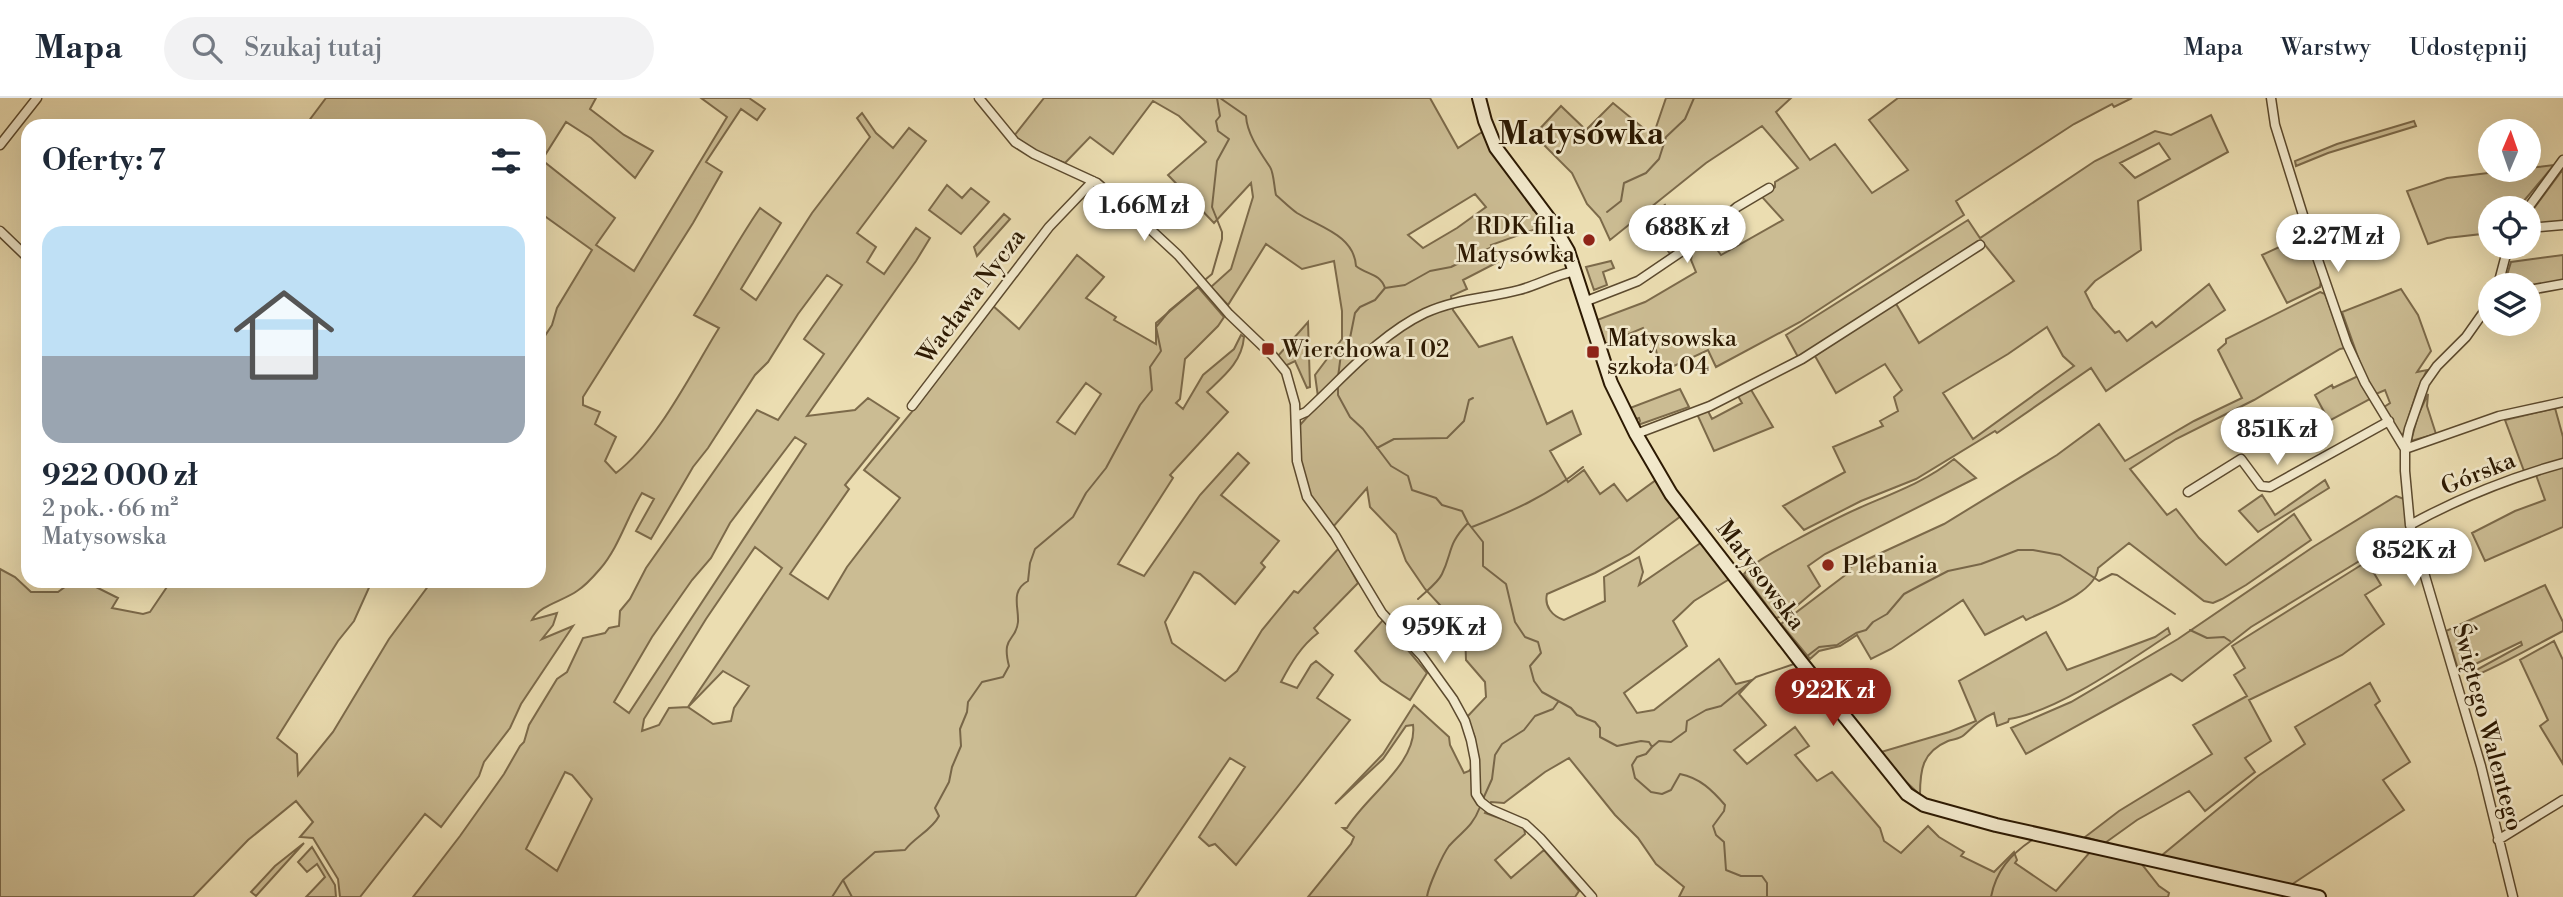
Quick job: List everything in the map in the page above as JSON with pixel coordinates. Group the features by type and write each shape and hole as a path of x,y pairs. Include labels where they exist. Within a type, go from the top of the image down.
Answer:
{"street":[{"path":"0,145 37,98"},
{"path":"979,98 1014,142 1093,181 1178,255 1229,314 1286,372 1297,416 1297,461 1307,497 1335,534 1382,613 1422,656 1453,699 1465,721 1471,740 1475,760 1476,794 1481,802 1525,824 1592,897"},
{"name":"Matysowska","path":"1479,98 1496,148 1559,234 1575,271 1611,383 1636,434 1676,500 1892,778 1914,800 1935,809 1996,825 2319,897"},
{"path":"2271,98 2276,125 2308,231 2347,344 2365,383 2405,449 2499,416 2563,402"},
{"path":"2537,196 2563,160"},
{"name":"Wacława Nycza","path":"912,406 1049,227 1093,181"},
{"path":"1584,302 1638,281 1700,239 1737,207 1769,188"},
{"path":"2541,227 2563,225"},
{"path":"0,231 21,251"},
{"path":"1636,434 1710,406 1802,359 1980,245"},
{"path":"1297,416 1306,412 1382,341 1424,314 1463,300 1520,290 1554,276 1575,271"},
{"path":"2541,288 2563,284"},
{"name":"Świętego Walentego","path":"2478,320 2425,383 2414,410 2405,449 2410,525 2478,755 2513,897"},
{"path":"2188,492 2241,459 2261,486 2270,487 2389,421"},
{"name":"Górska","path":"2410,525 2453,501 2485,488 2563,463"},
{"path":"2498,840 2563,800"}],"shaded area":[{"path":"326,98 596,98 590,109 624,135 653,151 635,178 591,138 566,122 546,154 546,119 310,119"},
{"path":"701,98 749,98 765,109 757,120 741,109 706,162 722,172 693,223 583,397 583,405 600,412 595,424 616,437 605,461 616,473 660,425 719,328 694,315 760,208 781,223 741,289 756,300 812,213 870,137 857,118 862,113 876,133 893,148 909,128 926,141 857,233 876,247 867,262 884,274 916,228 930,238 807,416 855,410 868,398 899,418 845,485 849,489 790,574 828,599 847,567 900,498 864,470 911,413 992,305 1019,329 1077,255 1104,277 1086,298 1116,317 1114,320 1156,344 1156,323 1198,287 1224,317 1185,359 1180,399 1176,403 1183,409 1203,375 1234,349 1241,335 1244,337 1243,346 1236,361 1207,392 1228,412 1170,475 1173,478 1118,564 1144,576 1200,495 1238,453 1249,463 1221,495 1279,541 1261,563 1265,567 1235,604 1200,574 1194,572 1165,622 1172,643 1225,681 1237,671 1262,630 1294,591 1298,593 1339,548 1358,583 1314,628 1318,633 1306,643 1281,682 1297,688 1316,661 1333,675 1317,698 1350,720 1236,865 1215,844 1209,846 1199,837 1245,767 1230,758 1135,897 413,897 504,774 557,679 567,672 583,638 605,633 609,628 619,626 620,611 630,599 646,568 757,410 778,420 824,354 804,339 842,285 827,275 693,467 651,539 636,531 654,499 642,493 598,572 580,589 546,607 532,620 557,613 553,625 542,639 573,626 521,704 510,728 484,762 479,776 441,827 425,814 360,897 340,897 338,879 313,838 300,837 313,822 296,801 248,840 193,897 0,897 0,569 15,577 21,583 21,588 27,588 31,592 98,588 118,598 112,608 143,614 150,612 166,588 369,588 354,621 338,641 277,738 297,754 298,775 333,732 389,639 427,588 546,588 546,334 557,308 592,250 546,217 546,163 615,218 596,245 634,271 727,117","holes":["1086,383 1101,394 1075,434 1057,422","795,437 806,444 629,713 614,702 652,637 711,558 730,523","755,547 782,568 688,707 669,708 659,725 642,731 644,719 706,619","723,671 749,686 734,708 731,721 713,724 688,707","565,772 572,775 592,799 557,871 526,849"]},
{"path":"1044,98 1430,98 1458,148 1482,132 1533,205 1533,210 1539,213 1547,225 1491,245 1498,262 1463,280 1467,289 1451,296 1453,310 1479,347 1512,337 1547,424 1572,411 1581,434 1550,451 1568,482 1584,470 1600,494 1614,484 1627,501 1656,480 1681,516 1630,554 1547,594 1550,610 1564,620 1605,601 1604,577 1639,557 1643,572 1639,585 1702,542 1731,578 1694,601 1673,621 1687,646 1624,693 1637,713 1654,710 1719,659 1736,684 1752,680 1739,694 1766,725 1734,750 1747,764 1795,727 1809,746 1795,755 1817,781 1832,772 1880,828 1884,841 1901,853 1928,826 1939,837 1964,852 1961,856 1994,872 2014,852 2017,860 2015,863 2056,891 2090,852 2140,862 2159,886 2169,893 2168,897 1679,897 1684,887 1656,864 1638,838 1615,815 1569,758 1545,772 1504,803 1491,802 1485,813 1524,827 1525,834 1495,860 1511,878 1544,850 1579,891 1575,897 1308,897 1351,844 1354,837 1343,828 1347,828 1389,779 1407,753 1413,725 1406,726 1383,759 1335,804 1383,754 1414,705 1449,737 1450,745 1464,773 1479,760 1474,735 1466,718 1486,697 1485,682 1466,660 1465,632 1425,589 1406,561 1396,534 1370,507 1367,488 1333,527 1313,500 1305,483 1299,453 1300,425 1319,404 1315,375 1342,339 1342,311 1334,261 1302,269 1266,244 1228,305 1211,287 1231,269 1253,197 1251,183 1214,223 1168,175 1206,142 1179,116 1153,101 1113,154 1090,137 1065,163 1036,151 1014,136","holes":["1475,194 1486,207 1423,248 1408,235"]},
{"path":"1666,98 1791,98 1776,112 1810,160 1835,144 1872,193 1908,170 1869,120 1898,98 2132,98 2114,107 2112,104 2074,124 1956,201 1964,215 1800,322 1716,367 1708,350 1661,372 1656,350 1643,328 1605,344 1597,320 1645,302 1696,272 1691,260 1693,249 1708,237 1721,255 1783,220 1762,197 1775,187 1775,182 1798,168 1762,126 1706,163 1610,240 1600,218 1587,204 1572,173 1534,135 1561,106 1586,130 1613,103 1653,136"},
{"path":"2211,115 2228,152 2138,201 2141,250 2095,281 2085,292 2093,308 2115,333 2119,331 2127,341 2152,322 2156,327 2209,284 2225,310 2106,391 2091,368 1997,433 1995,431 1916,479 1861,501 1804,530 1783,506 1845,472 1833,447 1883,426 1880,421 1898,411 1894,397 1902,390 1885,364 1836,393 1815,356 1895,302 1919,343 2014,281 1981,240 1815,349 1798,357 1786,335 1968,220 1980,238 2095,161 2155,131 2171,135","holes":["2159,143 2170,159 2135,178 2120,163","2047,327 2063,356 2074,366 1973,439 1943,393"]},
{"path":"2414,121 2416,126 2328,153 2296,166 2295,161 2337,144"},
{"path":"2554,165 2541,181 2541,167"},
{"path":"2563,169 2563,222 2541,224 2541,199"},
{"path":"2478,174 2478,182 2540,182 2528,196 2478,196 2478,234 2447,238 2428,244 2407,191 2447,178"},
{"path":"947,185 962,198 971,188 989,202 961,234 929,210"},
{"path":"1665,205 1689,242 1670,254 1646,218"},
{"path":"1004,214 1010,219 977,256 974,247"},
{"path":"2301,237 2307,239 2321,279 2320,287 2287,303 2262,255"},
{"path":"2563,255 2563,287 2541,290 2541,273 2508,273 2511,262"},
{"path":"1611,261 1614,268 1603,272 1607,285 1594,290 1586,267"},
{"path":"2401,289 2418,315 2431,351 2417,372 2427,370 2417,391 2403,435 2400,436 2384,407 2390,403 2385,390 2376,394 2364,374 2342,312"},
{"path":"2320,292 2325,294 2345,348 2254,400 2176,439 2130,469 2167,515 2176,509 2199,538 2226,565 2294,514 2311,540 2246,585 2213,603 2204,601 2129,543 2098,568 2095,577 2080,593 2026,620 2023,616 1985,635 1963,600 1891,649 1871,659 1857,635 1840,646 1819,651 1810,659 1781,624 1848,573 1846,569 1944,524 2057,455 2099,424 2125,461 2194,421 2242,398 2218,350 2226,343 2226,339"},
{"path":"1308,322 1310,387 1307,388 1295,361 1285,366 1277,357"},
{"path":"2358,376 2372,398 2329,421 2315,395 2332,385 2333,388"},
{"path":"1750,388 1773,427 1714,451 1697,414 1708,411 1712,419 1742,403 1738,396"},
{"path":"1680,389 1689,407 1638,425 1639,418 1636,419 1630,408"},
{"path":"2428,394 2427,406 2436,434 2411,441 2418,415"},
{"path":"2555,408 2563,437 2563,459 2524,471 2505,420"},
{"path":"1954,459 1976,478 1825,554 1808,566 1820,586 1786,615 1776,618 1744,574 1779,549 1842,516 1920,481"},
{"path":"2563,467 2563,527 2485,561 2472,533 2515,511 2545,500 2536,475"},
{"path":"2325,480 2329,488 2258,532 2239,511 2262,495 2275,515"},
{"path":"2396,496 2404,499 2407,532 2251,627 2182,681 2171,674 2026,754 2011,728 2071,702 2178,639 2313,547"},
{"path":"2410,540 2411,545 2371,568 2381,585 2365,595 2384,624 2342,655 2249,700 2271,741 2245,758 2255,772 2205,811 2189,791 2137,820 2105,843 2085,837 2119,811 2212,754 2193,725 2247,696 2234,675 2245,668 2232,646 2366,562"},
{"path":"2545,585 2563,622 2563,631 2470,678 2469,674 2522,645 2521,642 2459,672 2446,631"},
{"path":"1383,620 1427,673 1410,700 1381,681 1355,651"},
{"path":"2168,628 2170,634 2071,696 1997,726 1994,713 1962,736 1939,745 1924,763 1920,795 1881,752 1976,721 1959,681 2046,632 2067,670 2155,637"},
{"path":"2554,641 2563,660 2563,764 2540,726 2548,720 2520,660"},
{"path":"2370,683 2380,701 2375,705 2410,762 2383,780 2404,810 2291,885 2161,856 2258,776 2305,744 2295,727"},
{"path":"304,843 256,896 251,892 275,866"},
{"path":"312,847 335,885 336,897 306,897 325,877 317,864 307,872 298,862"}],"waterway":[{"path":"1206,279 1212,274 1222,239 1212,207 1217,161 1229,139 1218,131 1216,121 1220,116 1217,98"},
{"name":"Matysówka","path":"1220,98 1246,116 1251,136 1271,170 1276,195 1297,213 1342,239 1354,255 1356,266 1383,283 1385,288 1375,300 1360,307 1355,313 1348,348 1341,354 1338,377"},
{"path":"1607,212 1621,201 1624,183 1646,173 1659,159 1666,137 1685,119 1694,98"},
{"path":"1385,288 1405,285 1430,271 1451,267 1490,248"},
{"path":"852,897 843,880 875,852 905,850 939,816 935,808 949,782 961,746 960,729 968,702 982,682 1003,677 1009,666 1008,644 1018,622 1017,594 1028,581 1035,549 1073,517 1086,493 1106,468 1140,405 1152,390 1150,367 1161,351 1156,327 1170,310 1198,287"},
{"name":"Matysówka","path":"1338,386 1338,395 1350,417 1363,429 1391,466 1408,476 1412,490 1436,498 1442,505 1462,511 1483,542 1483,566 1506,584 1515,622 1525,637 1538,642 1541,653 1530,666 1534,681 1542,692 1571,708 1577,715 1595,722 1600,728 1600,737 1617,746 1649,742 1652,747 1646,754 1637,757 1632,765 1635,778 1651,792 1662,794 1671,790 1680,774 1694,778 1710,790 1725,805 1724,811 1713,826 1716,835 1724,842 1726,870 1741,876 1762,876 1767,883 1767,897"},
{"path":"1377,448 1394,439 1447,438 1464,421 1469,400 1473,398"},
{"path":"1472,527 1530,502 1583,467"},
{"path":"1418,599 1440,577 1453,543 1468,523"},
{"path":"1806,657 1819,647 1837,645 1866,630 1873,622 1887,614 1904,594 1948,571 1981,564 2018,550 2060,555 2099,581 2112,574 2117,575 2175,614"},
{"path":"2190,630 2207,638 2224,637 2230,641"},
{"path":"1652,747 1659,741 1671,742 1686,731 1687,721 1706,710 1721,706 1756,677 1794,664"},
{"path":"1483,799 1492,779 1495,755 1502,744 1524,730 1535,716 1553,709 1558,702"},
{"path":"1427,897 1446,850 1470,825 1480,807"},
{"path":"1991,897 1996,879 2005,864 2032,840"},
{"path":"832,897 843,880"}],"place":[{"name":"RDK filia Matysówka","path":"1589,240"},
{"name":"Wierchowa I 02","path":"1268,349"},
{"name":"Matysowska szkoła 04","path":"1593,352"},
{"name":"Plebania","path":"1828,565"}],"district":[{"name":"Matysówka","path":"1581,133"}]}
